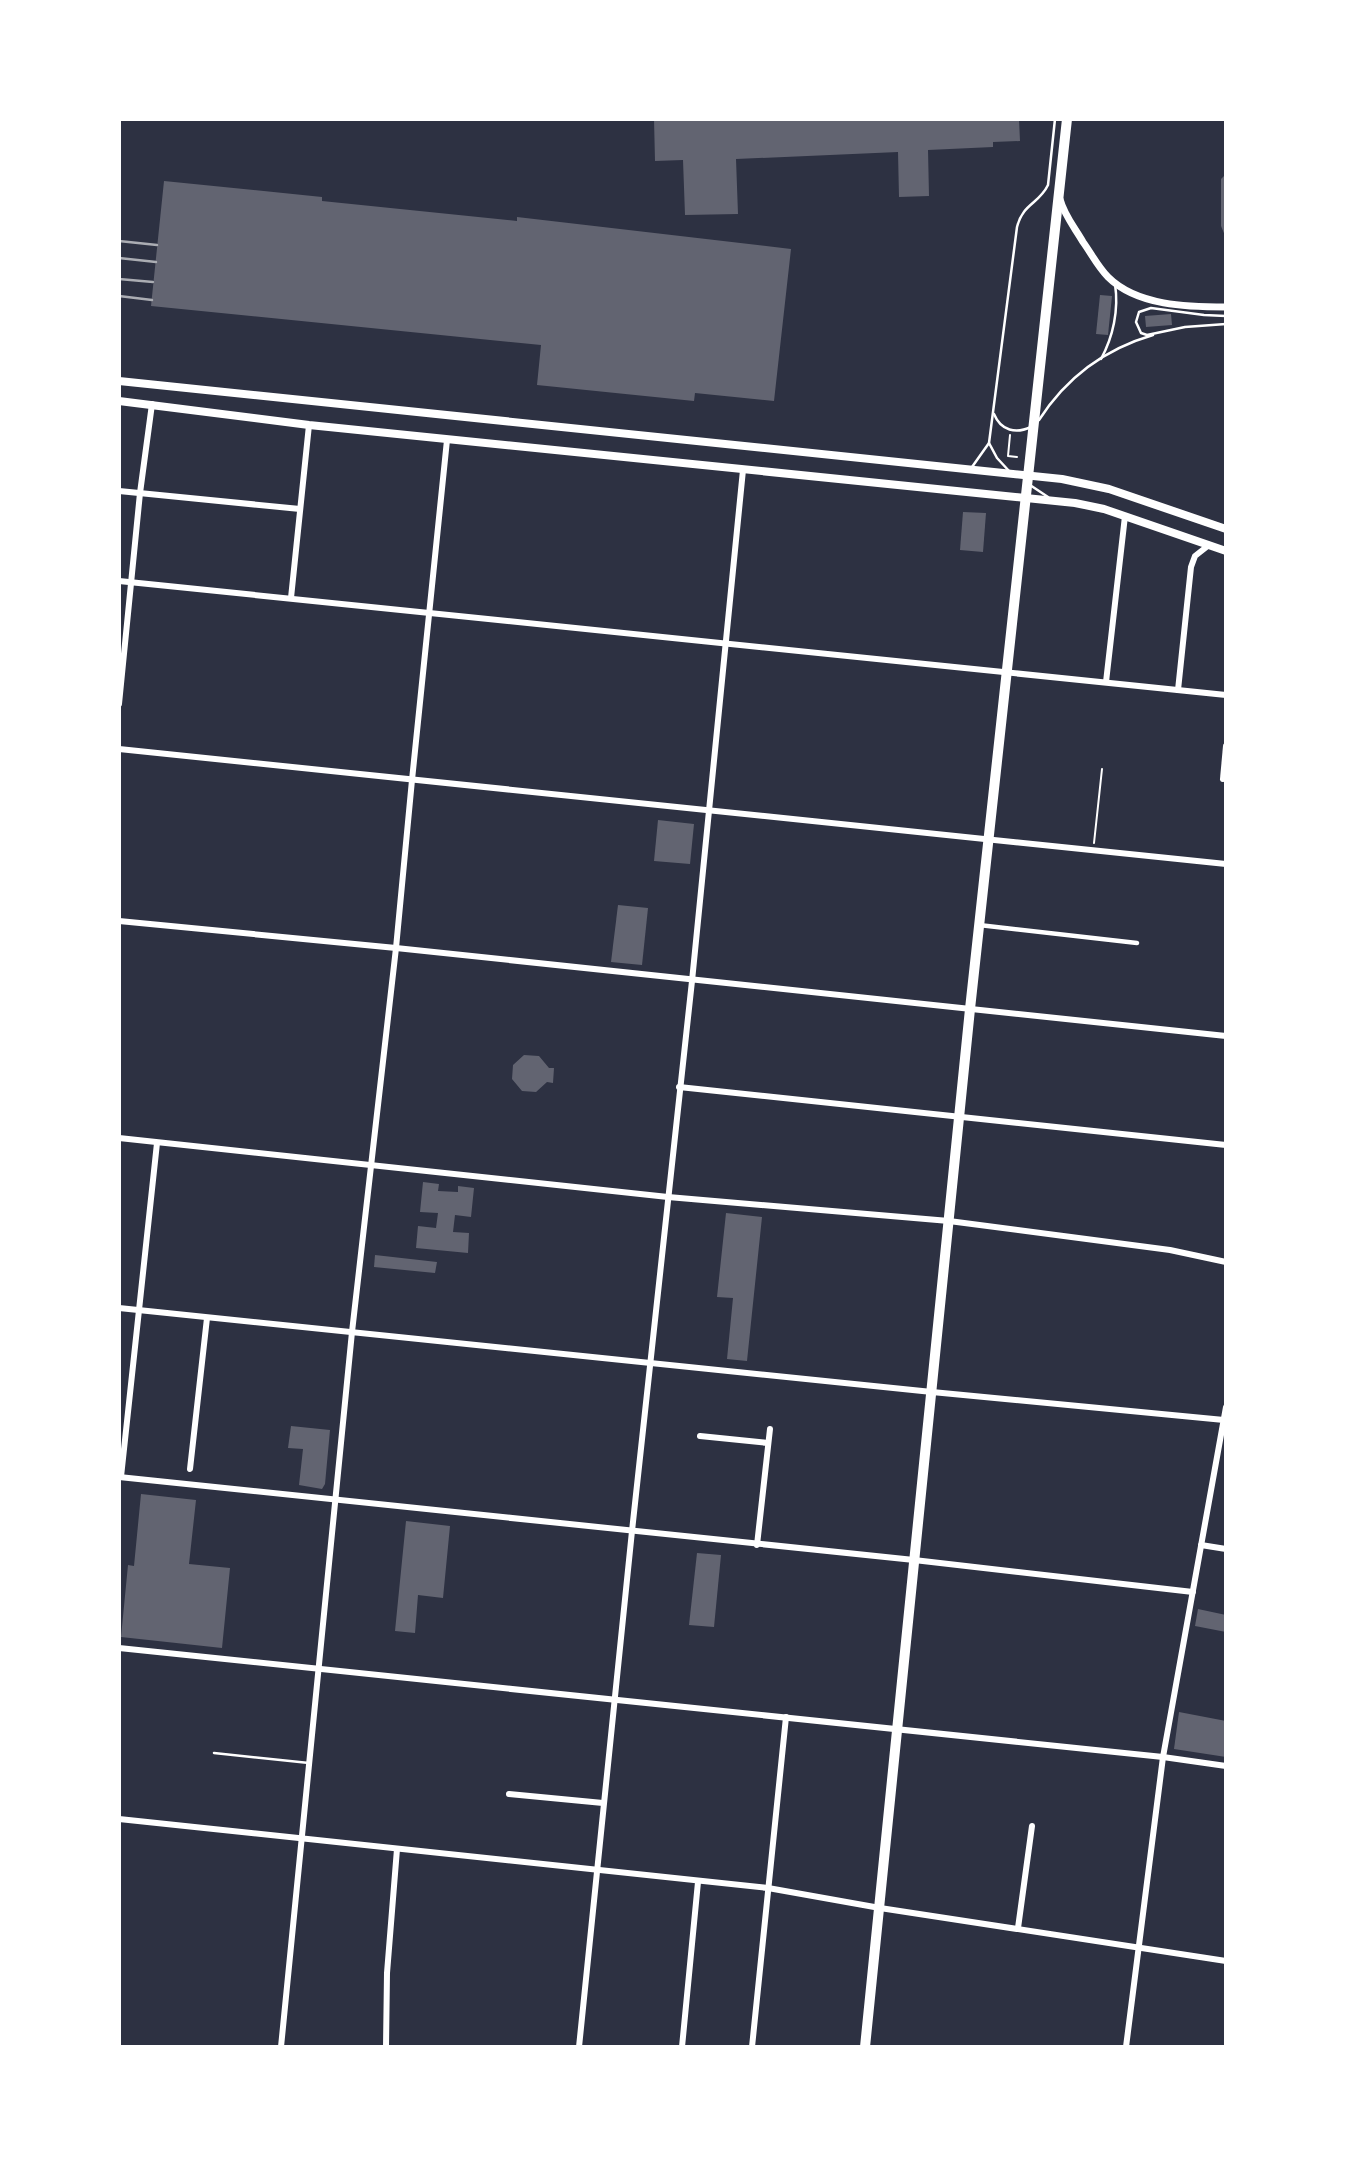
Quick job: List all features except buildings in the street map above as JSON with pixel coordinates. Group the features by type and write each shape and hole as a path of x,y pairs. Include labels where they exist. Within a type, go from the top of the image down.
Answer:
{"main road":[{"path":"865,2047 970,1009 1067,119"},
{"path":"119,381 1012,473 1027,479 1083,482 1226,529"},
{"path":"119,403 152,404 447,440 1056,501 1090,506 1125,516 1226,551"}],"street":[{"path":"1058,195 1066,215 1094,258 1114,282 1135,294 1166,304 1226,307"},
{"path":"119,704 140,493 152,404"},
{"path":"291,598 309,425"},
{"path":"281,2047 352,1332 396,948 447,440"},
{"path":"579,2047 692,981 743,470"},
{"path":"119,491 300,509"},
{"path":"1106,682 1125,516"},
{"path":"1178,690 1191,567 1195,556 1209,545"},
{"path":"119,581 1226,695"},
{"path":"1223,779 1226,746"},
{"path":"119,749 1226,864"},
{"path":"119,921 1226,1036"},
{"path":"979,925 1138,943"},
{"path":"679,1087 1226,1145"},
{"path":"119,1138 668,1196 948,1221 1170,1250 1226,1262"},
{"path":"157,1143 120,1477 1193,1592"},
{"path":"119,1308 1224,1420"},
{"path":"190,1469 207,1318"},
{"path":"1126,2047 1163,1757 1226,1407"},
{"path":"757,1545 770,1429"},
{"path":"700,1436 768,1443"},
{"path":"1201,1545 1226,1549"},
{"path":"119,1648 1163,1757 1226,1766"},
{"path":"752,2047 786,1717"},
{"path":"509,1794 603,1803"},
{"path":"119,1819 768,1888 880,1908 1226,1961"},
{"path":"1018,1928 1032,1826"},
{"path":"386,2047 387,1973 397,1849"},
{"path":"682,2047 698,1882"}],"lane":[{"path":"970,469 989,443 1017,227 1024,210 1044,193 1048,185 1055,119"},
{"path":"1101,359 1112,336 1116,300 1114,282"},
{"path":"1153,335 1141,333 1137,328 1136,316 1144,309 1226,316"},
{"path":"993,411 997,421 1006,429 1020,431 1032,426 1050,402 1078,374 1130,343 1185,327 1226,324"},
{"path":"989,443 997,458 1012,473"},
{"path":"1027,479 1056,501"},
{"path":"215,1753 310,1763"}],"path":[{"path":"1010,434 1008,456 1017,457"},
{"path":"1093,851 1102,769"}],"railway":[{"path":"119,241 157,245"},
{"path":"119,258 156,262"},
{"path":"119,279 153,282"},
{"path":"119,296 152,300"}]}
